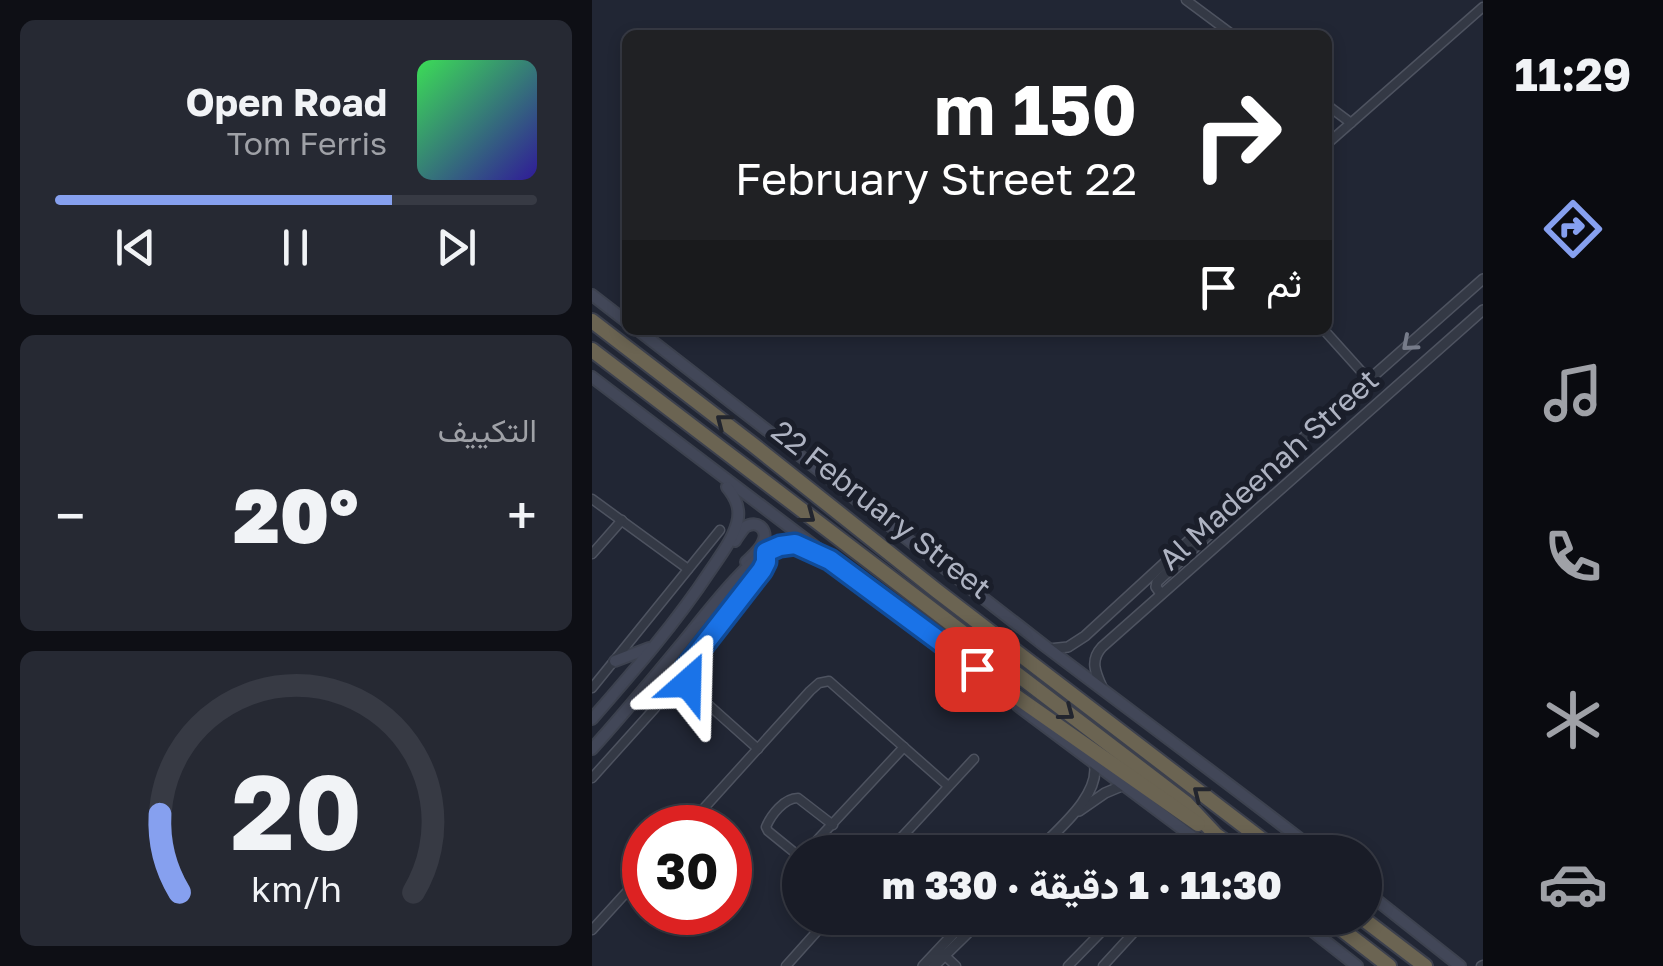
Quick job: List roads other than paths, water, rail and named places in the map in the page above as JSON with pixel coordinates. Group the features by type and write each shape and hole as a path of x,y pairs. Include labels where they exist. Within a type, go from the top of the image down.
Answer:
{"highway":[{"name":"22 February Street","path":"592,321 1256,835"},
{"name":"22 February Street","path":"592,350 1186,803 1216,835"},
{"path":"977,669 1216,835"},
{"path":"1382,933 1425,966"},
{"path":"1349,935 1390,966"}],"main road":[{"path":"592,295 622,318"},
{"name":"22 February Street","path":"645,335 1295,835"},
{"path":"592,377 1191,835"},
{"path":"699,588 726,546 738,516 735,498 711,469"},
{"path":"592,719 745,528 755,524 762,527 762,544 708,610"},
{"path":"592,749 708,610 766,552 795,544 830,560"},
{"path":"615,661 654,645"},
{"path":"1382,904 1460,965"},
{"path":"1318,935 1358,966"}],"street":[{"path":"1186,0 1226,30"},
{"path":"1332,140 1482,7"},
{"path":"1332,109 1351,123"},
{"name":"Al Madeenah Street","path":"1049,649 1068,647 1085,636 1482,279"},
{"name":"Al Madeenah Street","path":"1102,687 1094,667 1097,652 1482,310"},
{"path":"1328,335 1368,380"},
{"path":"1161,594 1157,582 1214,530 1243,491"},
{"path":"592,498 688,569"},
{"path":"592,554 622,520"},
{"path":"592,688 720,530"},
{"path":"592,778 672,686 762,570 766,552"},
{"path":"685,669 693,691 758,749"},
{"path":"707,805 810,691 828,681 948,786"},
{"path":"672,686 693,691"},
{"path":"822,835 904,747"},
{"path":"904,835 974,759"},
{"path":"1053,835 1095,784 1094,762"},
{"path":"1072,815 1124,784"},
{"path":"782,844 766,827 792,798 798,798 832,825"},
{"path":"592,930 622,897"},
{"path":"786,966 814,935"},
{"path":"934,966 953,935"},
{"path":"923,966 963,935"},
{"path":"1068,966 1098,935"},
{"path":"1103,966 1131,935"},
{"path":"942,952 956,966"}]}
